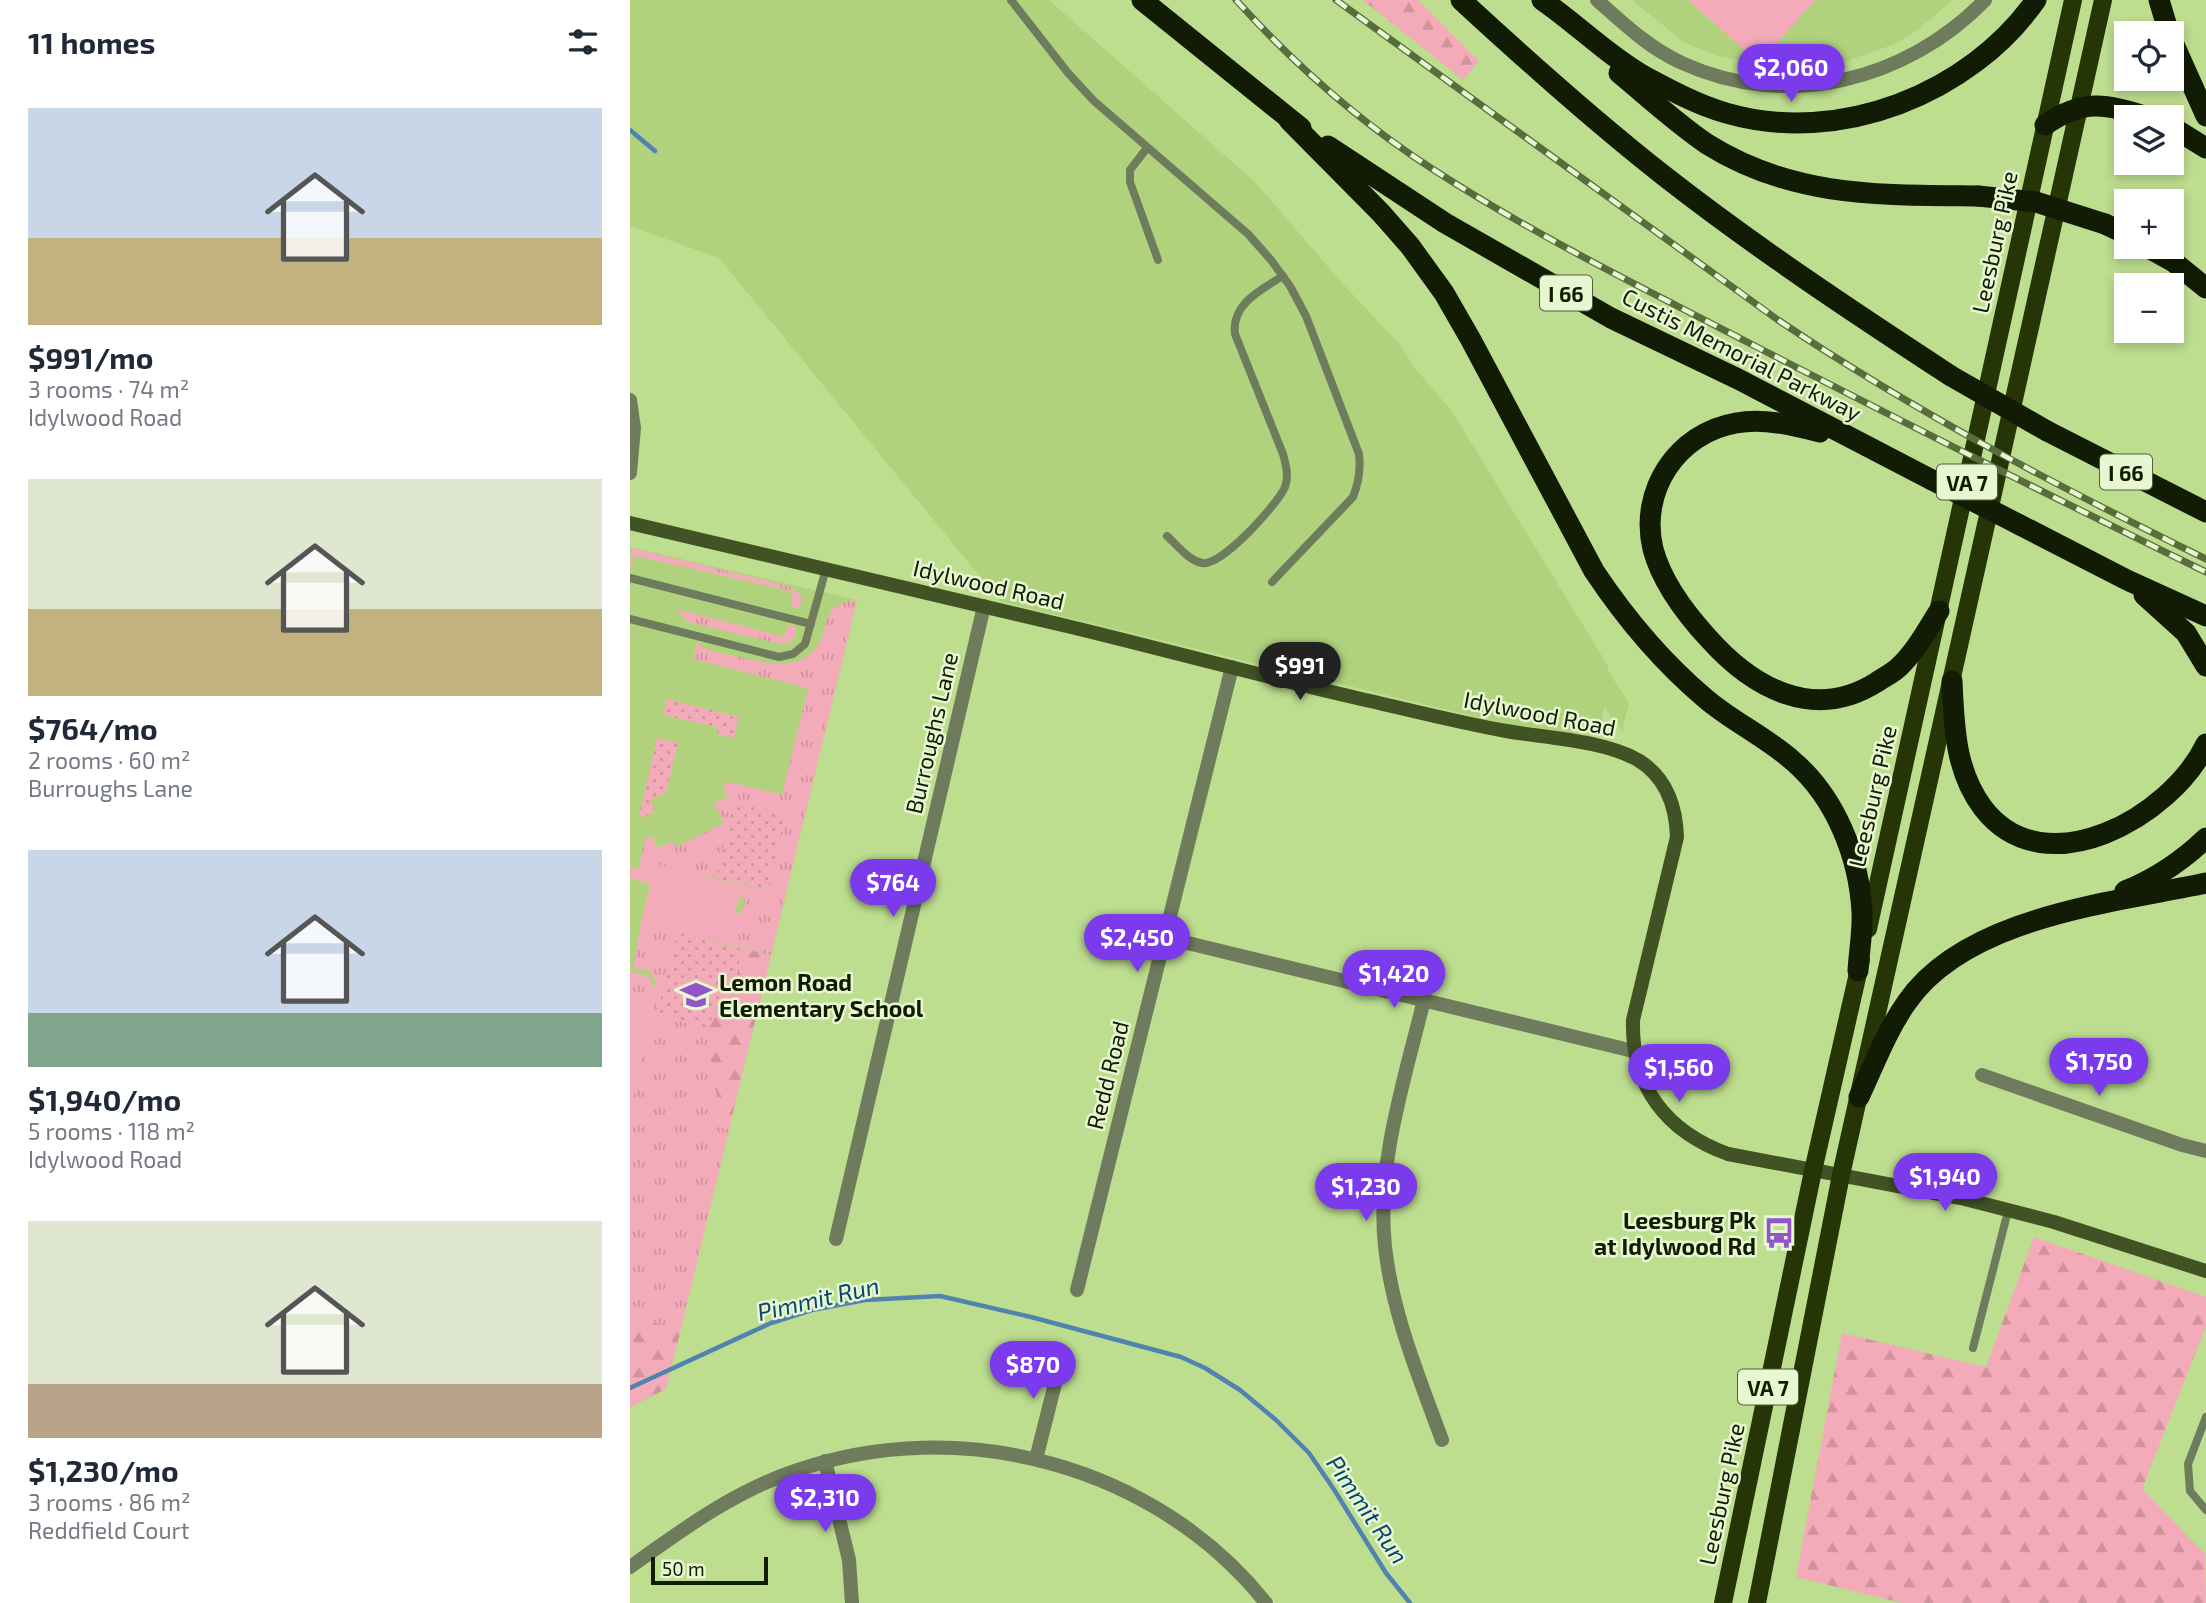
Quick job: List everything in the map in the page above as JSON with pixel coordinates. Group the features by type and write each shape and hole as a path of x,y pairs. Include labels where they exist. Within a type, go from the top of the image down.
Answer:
{"highway":[{"name":"Custis Memorial Parkway","path":"1142,0 1289,120 1434,216 1512,263 1611,318 1738,379 2127,580 2206,616"},
{"name":"I 66","path":"1461,0 1586,113 1662,174 1848,309 1951,376 2047,431 2206,512"},
{"path":"1541,0 1573,21 1630,67 1675,92 1727,113 1759,120 1794,122 1830,120 1868,112 1905,102 1937,87 1968,69 1995,48 2036,0"},
{"path":"1541,0 1568,28 1676,121 1708,144 1746,164 1793,182 1839,191 1978,196 2036,202 2114,228"},
{"path":"2159,0 2165,21"},
{"path":"2184,67 2206,116"},
{"path":"2045,125 2079,106 2114,108"},
{"path":"1289,120 1381,213 1410,246 1444,293 1594,571 1617,606 1674,670 1707,700 1794,762 1831,806 1855,865 1862,912 1858,971"},
{"path":"2184,134 2206,148"},
{"path":"2184,257 2206,269"},
{"path":"2169,259 2206,288"},
{"path":"1857,441 1788,424 1760,421 1726,425 1696,438 1679,451 1656,486 1651,506 1650,528 1660,569 1674,596 1693,622 1747,675 1766,687 1809,699 1848,695 1868,687 1898,668 1917,647 1939,611"},
{"path":"2127,580 2186,633 2206,666"},
{"path":"1952,681 1954,732 1963,771 1975,796 1985,811 1999,824 2035,841 2055,844 2080,841 2122,827 2156,803 2182,778 2194,765 2206,744"},
{"path":"2077,910 2147,882 2168,869 2206,838"},
{"path":"1859,1097 1892,1026 1907,1001 1927,978 1978,943 2005,930 2077,910 2206,883"}],"main road":[{"name":"Leesburg Pike","path":"1723,1603 1813,1171 2073,0"},
{"name":"VA 7","path":"1757,1603 1841,1175 2103,0"},
{"name":"Idylwood Road","path":"630,523 1503,730 1626,754 1653,772 1665,786 1673,803 1676,837 1633,1020 1633,1051 1646,1088 1659,1107 1690,1137 1728,1154 1961,1198 2008,1210 2075,1228 2206,1271"}],"street":[{"path":"1597,0 1656,49 1682,63 1737,81 1766,86 1798,87 1855,79 1885,69 1940,39 1985,0"},
{"path":"630,400 634,428 630,473"},
{"name":"Burroughs Lane","path":"836,1239 985,606"},
{"name":"Redd Road","path":"1077,1290 1232,667"},
{"path":"1163,937 1633,1051"},
{"path":"1424,1000 1395,1120 1385,1190 1385,1245 1400,1320 1442,1440"},
{"path":"1982,1075 2206,1151"},
{"path":"1036,1459 1063,1352"},
{"path":"630,1567 735,1496 792,1471 825,1461 881,1450 953,1447 991,1450 1036,1459 1108,1483 1167,1515 1198,1536 1231,1565 1266,1603"},
{"path":"825,1461 849,1560 852,1603"}],"lane":[{"path":"1011,0 1068,73 1094,101 1248,234 1283,276 1306,316 1359,454 1361,469 1359,484 1353,497 1272,582"},
{"path":"1147,148 1130,170 1130,182 1158,260"},
{"path":"1167,536 1194,560 1209,563 1217,561 1235,545 1283,491 1287,473 1283,454 1233,324 1236,315 1250,298 1283,276"},
{"path":"630,619 779,657 793,654 805,643 826,569"},
{"path":"630,578 811,624"},
{"path":"1973,1348 2008,1210"},
{"path":"2206,1417 2188,1464 2190,1491 2206,1510"}],"shaded area":[{"path":"630,0 1049,0 1256,183 1342,283 1400,345 1414,367 1451,410 1629,703 1622,731 1604,706 1601,723 1595,722 1588,744 1000,601 719,258 630,226"},
{"path":"1632,0 1953,0 1917,30 1895,44 1838,64 1810,68 1763,65 1718,56 1684,42"},
{"name":"Lemon Road Elementary School","path":"630,547 857,600 666,1389 630,1407"}],"green space":[{"path":"1363,0 1418,0 1479,61 1463,80"},
{"path":"1688,0 1815,0 1759,63"},
{"path":"632,548 789,586 801,596 802,603 798,608 791,607 791,591 636,556 630,568"},
{"path":"857,600 771,955 727,944 735,912 741,914 745,899 739,897 742,885 767,890 734,802 716,878 656,864 651,884 630,878 630,868 638,870 646,836 653,838 658,848 673,841 676,847 724,823 714,803 728,797 723,785 729,782 782,795 808,688 693,659 697,643 713,651 753,660 784,664 793,662 803,659 818,645 831,611 837,606"},
{"path":"677,609 784,637 788,626 792,625 796,628 794,638 781,644 688,622"},
{"path":"667,699 739,717 734,738 717,734 718,727 663,715"},
{"path":"657,738 678,743 666,792 650,800 655,811 644,817 639,816"},
{"path":"734,802 785,814 768,890 716,878"},
{"path":"655,864 742,885 727,944 641,923"},
{"path":"641,923 678,932 657,1013 706,1030 722,1127 729,1129 681,1329 630,1317 630,972 648,976 654,988 658,987 650,971 633,968"},
{"path":"678,932 742,949 734,987 726,991 706,1030 657,1013"},
{"path":"742,949 771,955 729,1129 722,1127 706,1030 726,991 734,987"},
{"path":"630,1009 651,1013 634,1096 630,1095"},
{"path":"2034,1237 2206,1297 2206,1326 2142,1489 2205,1554 2206,1603 1902,1603 1796,1577 1842,1333 1986,1367"},
{"path":"630,1317 681,1329 666,1389 630,1407"}],"waterway":[{"path":"630,130 655,151"},
{"name":"Pimmit Run","path":"630,1388 771,1323 812,1310 865,1300 940,1296 1181,1357 1205,1368 1240,1390 1276,1420 1309,1453 1386,1573 1410,1603"}],"railway":[{"path":"1236,0 1305,70 1380,133 1434,170 1551,240 1809,374 2206,572"},
{"path":"1336,0 1778,320 1830,354 1988,447 2206,559"}],"place":[{"name":"Lemon Road Elementary School","path":"696,995"},
{"name":"Leesburg Pk at Idylwood Rd","path":"1779,1233"}]}
